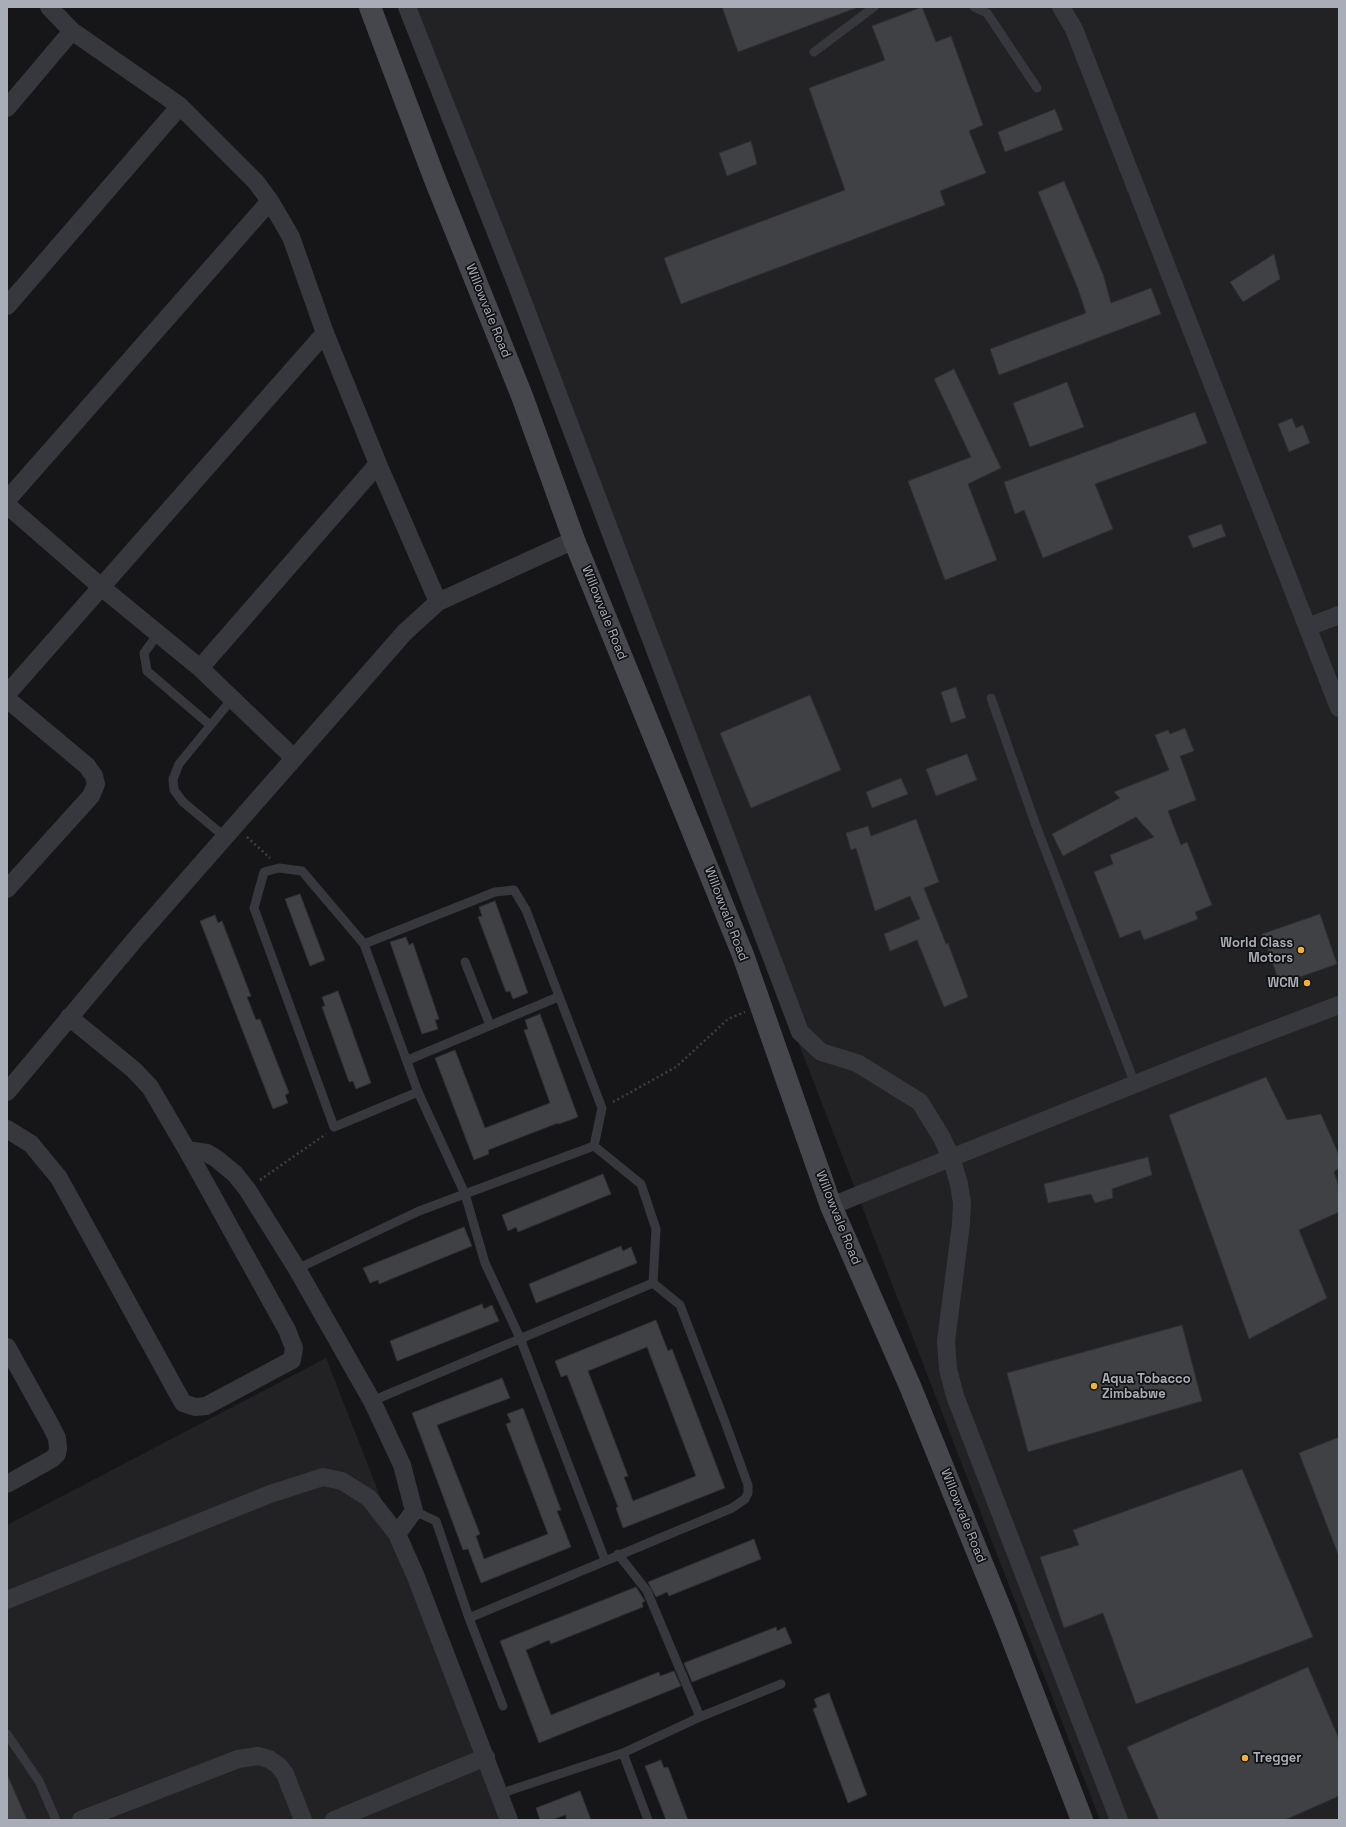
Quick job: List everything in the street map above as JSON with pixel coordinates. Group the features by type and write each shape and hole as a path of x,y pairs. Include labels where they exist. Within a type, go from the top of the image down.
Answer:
{"main road":[{"name":"Willowvale Road","path":"370,7 434,177 522,396 574,540 743,955 831,1206 913,1393 1082,1820"}],"street":[{"path":"49,7 72,31 180,106 256,182 270,200 291,237 325,333 378,464 438,602"},
{"path":"407,7 517,286 800,1032 821,1052 857,1064 920,1102 939,1133 951,1157 959,1184 962,1203 961,1224 946,1341 948,1369 955,1396 1119,1820"},
{"path":"1061,7 1074,29 1339,708"},
{"path":"7,108 72,31"},
{"path":"7,306 180,106"},
{"path":"7,500 270,200"},
{"path":"7,694 100,586 325,333"},
{"path":"200,668 378,464"},
{"path":"7,505 100,586 200,668 294,758"},
{"path":"7,1092 69,1017 405,632 438,602 574,540"},
{"path":"1308,627 1339,615"},
{"path":"7,699 87,766 94,776 96,784 91,796 7,890"},
{"path":"831,1206 951,1157 1339,1005"},
{"path":"7,1129 31,1144 58,1178 183,1403 188,1406 200,1407 292,1360 294,1348 288,1330 150,1087 141,1076 69,1017"},
{"path":"187,1150 198,1150 217,1159 235,1174 247,1189 297,1269 372,1401 402,1465 414,1512 397,1534"},
{"path":"7,1347 51,1426 57,1438 58,1448 57,1454 52,1459 7,1484"},
{"path":"7,1600 270,1494 323,1477 342,1482 369,1498 397,1534 416,1577 509,1820"},
{"path":"86,1819 238,1759 258,1756 269,1759 279,1766 285,1774 303,1820"},
{"path":"334,1820 486,1757"}],"lane":[{"path":"814,52 874,7"},
{"path":"974,7 987,13 1037,88"},
{"path":"158,634 144,653 147,671 210,725"},
{"path":"991,698 1035,823 1136,1084"},
{"path":"230,832 183,802 174,790 173,779 179,764 232,699"},
{"path":"418,1092 334,1127 254,908 264,872 279,868 302,871 364,944 408,1060 418,1092 465,1194 485,1263 520,1338 605,1560"},
{"path":"364,944 494,892 514,890 526,910 602,1108 594,1146"},
{"path":"465,962 490,1026"},
{"path":"408,1060 558,996"},
{"path":"297,1269 419,1211 594,1146"},
{"path":"594,1146 641,1184 656,1229 653,1283"},
{"path":"372,1401 653,1283"},
{"path":"469,1618 618,1554 732,1508 745,1499 748,1493 748,1485 680,1305 653,1283"},
{"path":"414,1512 436,1522 469,1618 503,1706"},
{"path":"618,1554 647,1591 700,1717"},
{"path":"499,1794 623,1753 700,1717 781,1684"},
{"path":"7,1734 39,1781 56,1820"},
{"path":"623,1753 648,1820"}],"path":[{"path":"230,832 279,868"},
{"path":"602,1108 676,1067 728,1019 760,1006"},
{"path":"247,1189 334,1127"}],"shaded area":[{"path":"402,7 1339,7 1339,1820 1100,1820 790,1021"},
{"path":"326,1358 507,1820 7,1820 7,1525"}],"building":[{"path":"722,7 855,7 856,8 738,52"},
{"path":"922,7 936,42 951,36 983,125 969,131 986,173 940,191 945,205 681,304 664,258 845,190 809,88 885,60 872,26"},
{"path":"1055,109 1063,130 1005,152 998,132"},
{"path":"751,141 757,164 727,176 719,153"},
{"path":"1064,181 1103,274 1111,303 1151,288 1161,314 999,375 990,349 1086,313 1078,289 1038,192"},
{"path":"1274,254 1280,279 1243,302 1230,282"},
{"path":"954,369 1001,468 968,484 997,560 945,580 908,481 971,457 934,379"},
{"path":"1067,382 1084,427 1030,447 1013,403"},
{"path":"1195,412 1207,443 1095,484 1113,529 1043,558 1024,510 1015,514 1004,482"},
{"path":"1292,418 1296,428 1303,425 1310,443 1289,452 1278,424"},
{"path":"1221,524 1226,536 1193,548 1188,536"},
{"path":"956,687 966,718 951,723 941,692"},
{"path":"810,695 841,770 751,808 720,733"},
{"path":"1185,728 1194,751 1180,756 1196,800 1168,811 1181,845 1187,842 1212,905 1195,912 1198,919 1144,940 1140,930 1120,938 1094,872 1113,864 1110,855 1154,837 1136,817 1063,856 1052,834 1120,798 1114,792 1169,770 1155,735 1168,730 1170,734"},
{"path":"967,754 977,780 936,796 926,769"},
{"path":"901,778 908,794 872,808 866,792"},
{"path":"916,819 939,882 924,888 946,944 948,943 968,997 944,1007 917,940 890,951 884,934 920,919 910,896 875,911 856,848 851,850 846,833 868,826 871,836"},
{"path":"300,894 325,960 310,966 285,899"},
{"path":"495,901 528,993 513,999 510,991 506,992 478,917 482,916 479,907"},
{"path":"1320,914 1337,964 1280,984 1262,934"},
{"path":"215,915 218,923 222,921 251,996 247,997 256,1020 260,1019 289,1093 285,1095 288,1103 273,1109 200,921"},
{"path":"406,937 409,945 413,943 439,1019 435,1020 438,1029 422,1034 390,942"},
{"path":"338,991 371,1083 356,1089 353,1081 349,1082 322,1007 325,1006 322,997"},
{"path":"540,1014 578,1117 559,1124 558,1123 488,1150 489,1154 474,1160 435,1058 455,1050 485,1128 550,1103 524,1030 528,1029 525,1020"},
{"path":"1266,1077 1287,1120 1321,1114 1339,1155 1339,1168 1334,1172 1339,1187 1339,1212 1299,1230 1327,1298 1249,1339 1169,1115"},
{"path":"1148,1157 1152,1175 1112,1189 1113,1198 1095,1203 1091,1194 1048,1203 1044,1184"},
{"path":"603,1174 611,1194 518,1232 516,1227 508,1231 502,1215"},
{"path":"464,1227 472,1246 379,1284 378,1280 370,1283 363,1268"},
{"path":"621,1246 623,1251 631,1247 637,1263 536,1303 529,1284"},
{"path":"482,1304 484,1309 492,1305 499,1321 397,1361 390,1341"},
{"path":"656,1320 668,1351 672,1349 725,1488 623,1528 616,1508 618,1507 567,1375 561,1377 555,1361","holes":["647,1347 696,1476 633,1501 624,1477 628,1476 588,1371"]},
{"path":"1182,1325 1202,1401 1028,1452 1007,1373"},
{"path":"502,1378 510,1398 437,1425 480,1534 476,1536 484,1559 548,1534 506,1424 511,1422 507,1414 523,1408 561,1510 557,1511 571,1547 481,1583 468,1549 463,1550 412,1413"},
{"path":"1339,1437 1339,1554 1338,1554 1299,1453"},
{"path":"1242,1469 1313,1637 1136,1704 1103,1613 1064,1628 1040,1557 1079,1545 1073,1530"},
{"path":"754,1539 761,1559 669,1596 667,1592 656,1597 648,1582"},
{"path":"636,1587 645,1601 642,1603 643,1607 551,1644 549,1640 526,1650 551,1715 659,1672 660,1676 674,1671 681,1686 539,1743 500,1641"},
{"path":"776,1627 777,1631 785,1627 792,1643 692,1682 684,1663"},
{"path":"1308,1667 1339,1739 1339,1796 1285,1820 1159,1820 1127,1747"},
{"path":"829,1693 867,1795 848,1803 813,1709 817,1707 814,1699"},
{"path":"661,1760 664,1768 668,1767 688,1820 666,1820 645,1766"},
{"path":"7,1774 27,1820 7,1820"},
{"path":"580,1791 591,1820 566,1820 566,1815 551,1820 540,1820 536,1808"}],"place":[{"name":"World Class Motors","path":"1301,950"},
{"name":"WCM","path":"1307,983"},
{"name":"Aqua Tobacco Zimbabwe","path":"1094,1386"},
{"name":"Tregger","path":"1245,1758"}]}
